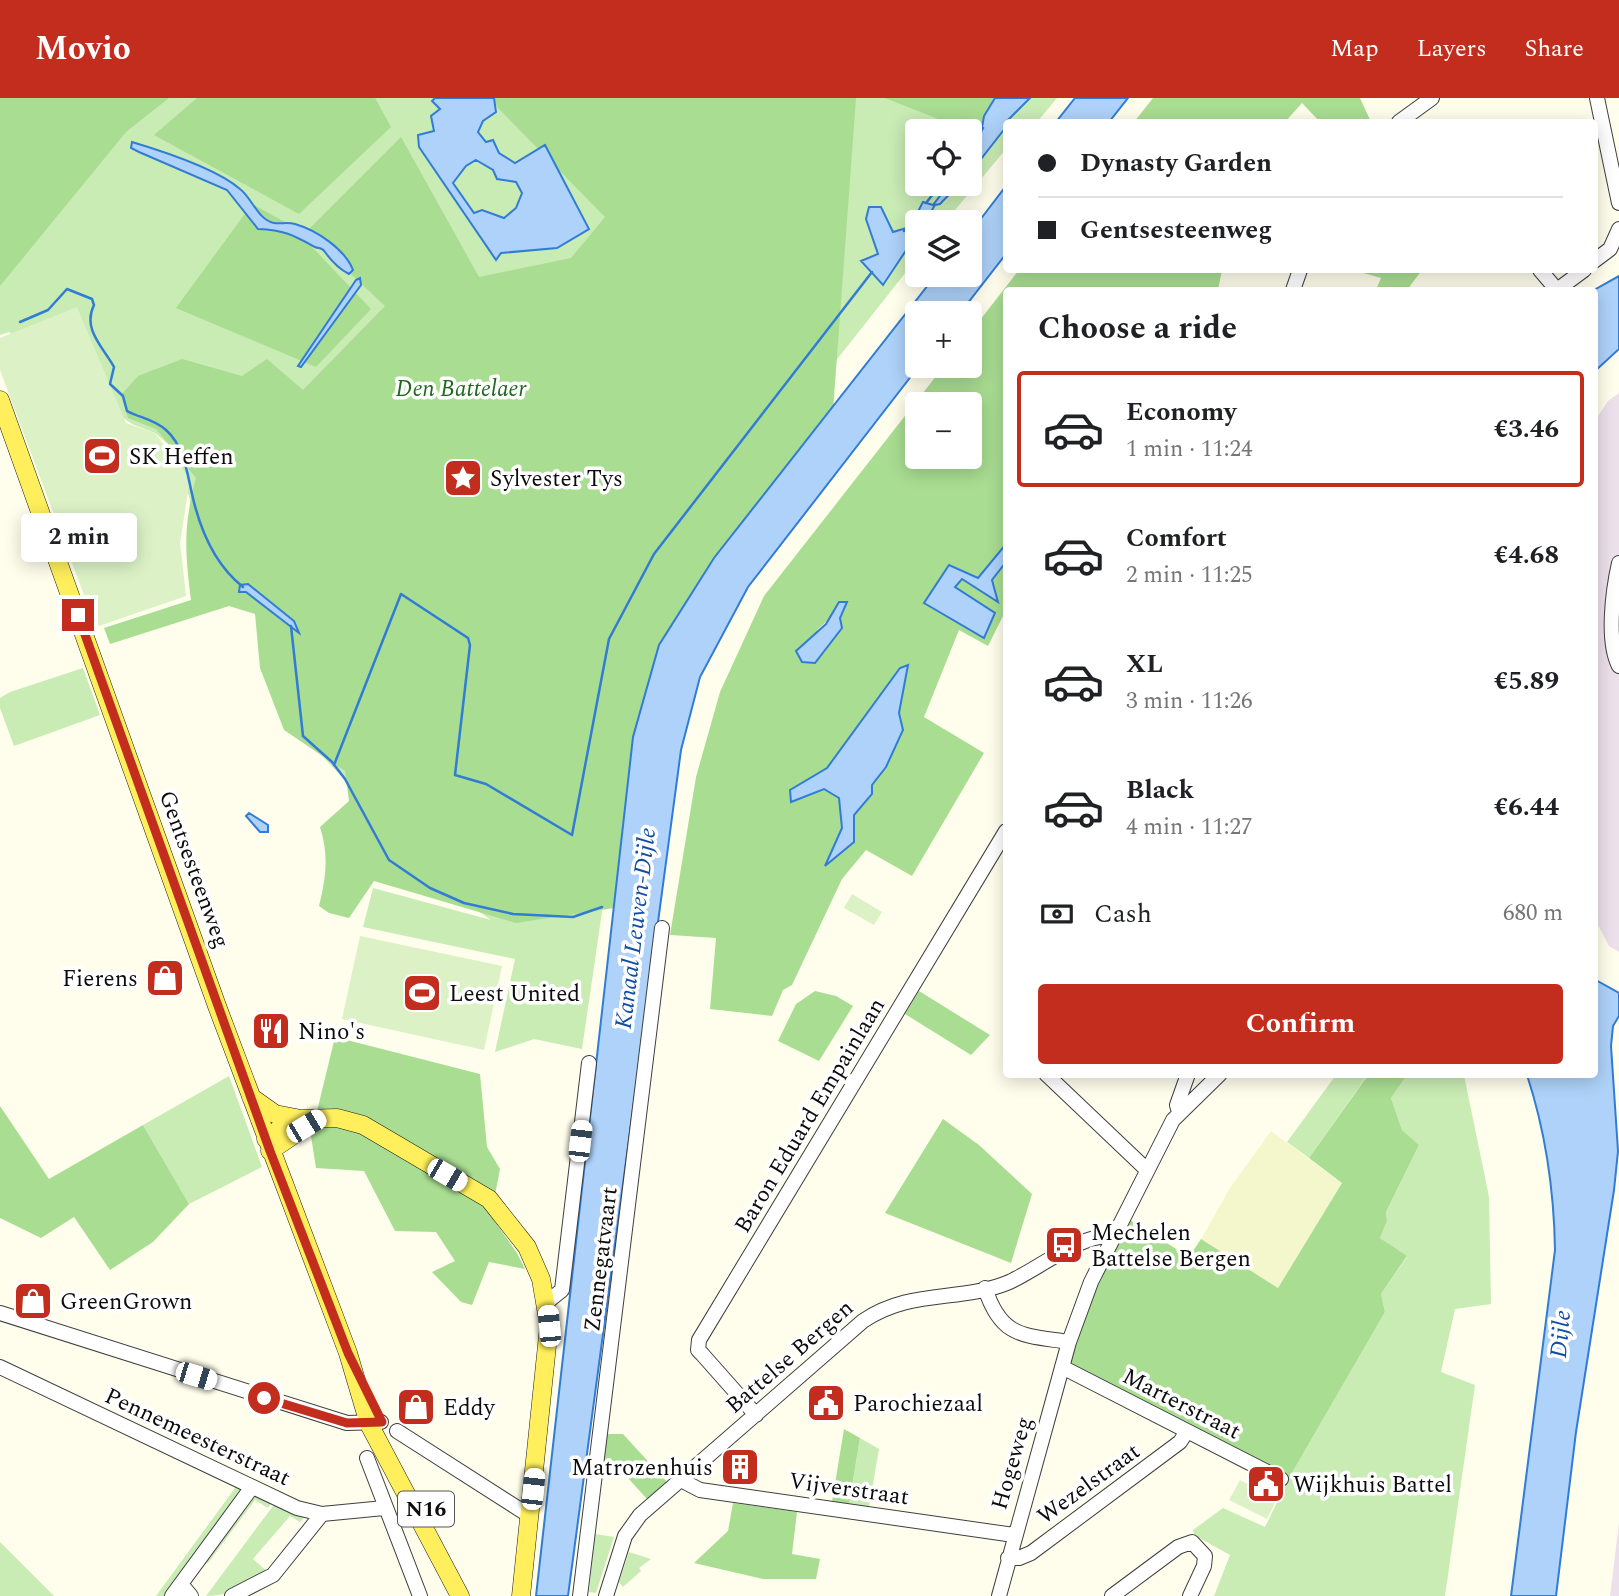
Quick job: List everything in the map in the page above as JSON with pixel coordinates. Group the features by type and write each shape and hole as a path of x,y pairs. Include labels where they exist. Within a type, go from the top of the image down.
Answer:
{"main road":[{"name":"Gentsesteenweg","path":"0,400 268,1145 348,1353 460,1596"},
{"path":"251,1096 275,1114 310,1119 337,1118 363,1125 489,1199 527,1247 547,1302 549,1326 521,1596"},
{"path":"268,1145 310,1119"},
{"name":"Gentsesteenweg","path":"382,1426 472,1596"}],"street":[{"path":"1402,119 1432,98"},
{"path":"1597,98 1619,203"},
{"path":"1598,258 1610,249 1619,229"},
{"path":"1543,273 1555,287"},
{"path":"1561,287 1580,273"},
{"path":"1619,563 1612,592 1613,637 1619,666"},
{"name":"Baron Eduard Empainlaan","path":"755,1415 698,1350 699,1340 1003,836"},
{"name":"Zennegatvaart","path":"580,1596 662,928"},
{"path":"547,1302 562,1290 589,1063"},
{"path":"1050,1078 1147,1170"},
{"name":"Hogeweg","path":"1179,1112 1177,1105 1187,1078"},
{"name":"Hogeweg","path":"999,1596 1069,1342 1091,1282 1179,1112 1216,1078"},
{"name":"Battelse Bergen","path":"606,1596 621,1547 632,1524 876,1313 906,1300 1006,1283 1095,1237 1113,1237"},
{"path":"985,1288 996,1317 1005,1327 1031,1338 1069,1342"},
{"path":"0,1313 335,1419 382,1426 530,1516"},
{"name":"Pennemeesterstraat","path":"0,1367 297,1508 322,1514 384,1507"},
{"name":"Marterstraat","path":"1062,1367 1281,1479"},
{"name":"Wezelstraat","path":"1008,1558 1019,1558 1031,1553 1180,1442 1187,1431"},
{"path":"367,1458 421,1596"},
{"name":"Vijverstraat","path":"681,1480 700,1490 1014,1535"},
{"path":"172,1596 252,1487"},
{"path":"232,1596 273,1575 322,1514"},
{"path":"1112,1596 1178,1547 1192,1542 1205,1556 1190,1596"},
{"path":"181,1584 191,1596"}],"shaded area":[{"path":"1619,393 1619,952 1609,946 1598,925 1598,416 1608,401"},
{"path":"1619,1523 1619,1596 1610,1596"}],"green space":[{"name":"Den Battelaer","path":"0,98 1057,98 1040,119 1003,119 1003,153 982,178 982,119 905,119 905,196 967,196 955,210 905,210 905,273 827,372 611,850 582,1049 534,1039 495,1052 515,959 363,927 373,888 491,920 456,895 322,756 297,738 294,660 203,541 174,449 155,433 132,424 44,362 9,332 0,335"},
{"path":"0,98 169,98 126,132 0,286"},
{"path":"197,98 375,98 391,127 299,214 154,135"},
{"name":"Den Battelaer","path":"493,98 856,98 833,411 635,738 614,908 516,923 374,881 349,918 329,913 319,906 326,866 320,827 349,801 345,771 284,730 260,668 255,614 229,606 110,644 104,628 191,600 186,539 196,478 156,429 128,418 121,395 138,376 182,359 242,376 267,359 303,390 385,306 306,232 401,137 479,277 571,258 605,217 498,108"},
{"path":"885,98 1006,98 982,131 982,119 938,119"},
{"path":"1153,98 1360,98 1370,119 1317,119 1302,103 1288,119 1136,119"},
{"path":"252,204 292,226 371,309 316,367 176,308"},
{"path":"1017,273 1221,273 1219,287 1006,287"},
{"path":"1364,273 1420,273 1409,287 1377,287 1381,278"},
{"path":"1003,291 1003,548 978,578 949,565 955,588 962,579 992,580 1003,566 1003,616 988,646 959,630 924,717 984,753 912,876 866,850 842,879 792,985 783,990 772,1016 710,1009 716,938 670,935 696,777 720,692 764,596 905,416 905,469 982,469 982,392 924,392 935,378 982,378 982,318","holes":["847,603 840,618 842,629 815,663 817,630","908,665 899,713 903,730 886,767 872,785 872,794 854,815 854,842 826,864 842,828 839,798 824,789 792,802 791,790 827,768"]},
{"name":"SK Heffen","path":"77,307 126,423 155,433 190,479 180,543 186,596 96,627 0,370 0,338"},
{"path":"83,668 100,715 14,746 0,708 0,698 10,692"},
{"path":"852,894 882,912 874,925 844,908"},
{"name":"Leest United","path":"360,936 502,966 484,1050 342,1019"},
{"path":"815,991 836,996 853,1006 819,1061 778,1041 796,1004"},
{"path":"919,991 990,1035 971,1055 905,1014"},
{"path":"335,1037 480,1074 487,1147 500,1169 491,1216 525,1269 489,1262 472,1305 461,1302 432,1272 455,1261 436,1232 395,1231 364,1171 316,1168 311,1136"},
{"path":"229,1076 262,1167 189,1204 143,1125"},
{"path":"1334,1078 1365,1078 1309,1158 1287,1142"},
{"path":"1366,1078 1405,1078 1391,1098 1402,1130 1419,1145 1386,1212 1387,1221 1380,1238 1407,1256 1381,1294 1385,1312 1289,1478 1070,1364 1091,1300 1130,1220 1189,1257 1201,1239 1278,1288 1342,1183 1309,1158"},
{"path":"1405,1078 1465,1078 1489,1197 1491,1304 1455,1309 1441,1372 1475,1385 1445,1596 1214,1596 1230,1555 1194,1535 1193,1530 1223,1508 1265,1527 1289,1478 1385,1312 1381,1294 1407,1257 1380,1238 1387,1221 1386,1212 1419,1145 1402,1130 1391,1098"},
{"path":"0,1106 49,1179 143,1125 189,1204 153,1242 110,1270 74,1217 41,1238 0,1218"},
{"path":"943,1119 979,1145 1032,1194 1011,1263 885,1213"},
{"path":"1271,1131 1342,1183 1278,1288 1201,1239 1230,1188"},
{"path":"844,1429 860,1438 849,1504 832,1502"},
{"path":"607,1434 623,1434 667,1482 647,1499 617,1466 604,1464"},
{"path":"860,1438 879,1449 869,1507 849,1504"},
{"path":"1240,1480 1277,1499 1267,1519 1229,1500"},
{"path":"238,1484 241,1490 165,1596 156,1596"},
{"path":"252,1495 273,1501 268,1508 255,1500 208,1563 203,1560"},
{"path":"276,1502 305,1516 300,1522 290,1516 253,1559 269,1573 239,1589 206,1596"},
{"path":"733,1503 797,1512 792,1554 820,1559 816,1579 763,1579 694,1563 728,1531"},
{"path":"595,1534 614,1537 596,1593 589,1592"},
{"path":"0,1542 54,1596 0,1596"},
{"path":"629,1552 651,1559 639,1568 641,1571 623,1587 619,1582"}],"water":[{"path":"435,98 494,98 496,112 483,121 478,132 486,142 493,140 499,153 515,163 545,145 589,229 557,248 501,253 496,260 419,147 418,135 434,131 431,116 440,109 432,101","holes":["476,160 493,170 497,179 516,182 522,193 516,208 504,218 482,210 474,213 453,183 466,166"]},
{"path":"995,98 1030,98 1009,119 1003,119 1003,131 982,158 984,116"},
{"path":"1075,98 1128,98 1111,119 1058,119"},
{"path":"132,142 218,174 244,193 268,221 295,224 312,231 337,248 353,270 349,274 345,272 323,249 294,236 258,229 227,190 131,148"},
{"path":"1003,190 1003,258 982,285 982,217"},
{"path":"940,196 948,196 932,210 919,210 923,202 933,205"},
{"path":"869,207 881,207 893,232 905,228 905,252 883,285 861,261 878,254 866,219"},
{"path":"1619,276 1619,349 1598,368 1598,288"},
{"path":"360,278 361,285 301,367 298,366 356,280"},
{"path":"927,287 980,287 969,301 916,301"},
{"name":"Kanaal Leuven-Dijle","path":"905,315 905,378 910,378 748,587 700,677 681,750 568,1596 536,1596 633,737 659,645 714,558"},
{"path":"1003,548 1003,566 992,580 998,602 962,579 955,587 995,613 984,638 924,603 949,565 978,578"},
{"path":"248,584 294,621 299,633 246,592 239,592 240,585"},
{"path":"839,602 847,602 840,618 842,628 815,663 802,662 796,651 826,624"},
{"path":"908,665 899,713 903,730 886,767 872,785 872,794 854,815 854,842 825,866 842,828 839,798 824,789 791,802 790,790 827,768 900,668"},
{"path":"249,813 268,825 268,832 260,832 246,816"},
{"name":"Dijle","path":"1598,981 1619,993 1619,1016 1613,1026 1611,1046 1618,1151 1614,1190 1576,1432 1556,1596 1511,1596 1555,1250 1548,1161 1528,1078 1598,1078"}],"waterway":[{"path":"926,203 932,196"},
{"path":"334,765 401,594 468,638 470,645 455,775 486,784 572,835 609,639 654,554 872,272"},
{"path":"20,322 48,310 67,289 92,299 92,330 114,367 110,384 123,396 127,411 152,421 172,436 184,460 204,533 216,557 243,587"},
{"path":"291,626 303,736 332,762 345,779 389,860 430,888 464,903 513,914 573,917 602,907"}],"place":[{"name":"SK Heffen","path":"102,456"},
{"name":"Sylvester Tys","path":"463,478"},
{"name":"Fierens","path":"165,978"},
{"name":"Leest United","path":"422,993"},
{"name":"Nino's","path":"271,1031"},
{"name":"Mechelen Battelse Bergen","path":"1064,1245"},
{"name":"GreenGrown","path":"33,1301"},
{"name":"Parochiezaal","path":"826,1403"},
{"name":"Eddy","path":"416,1407"},
{"name":"Matrozenhuis","path":"740,1467"},
{"name":"Wijkhuis Battel","path":"1266,1484"}],"route":[{"path":"78,615 270,1151 348,1353 382,1422 347,1423 264,1398"}]}
